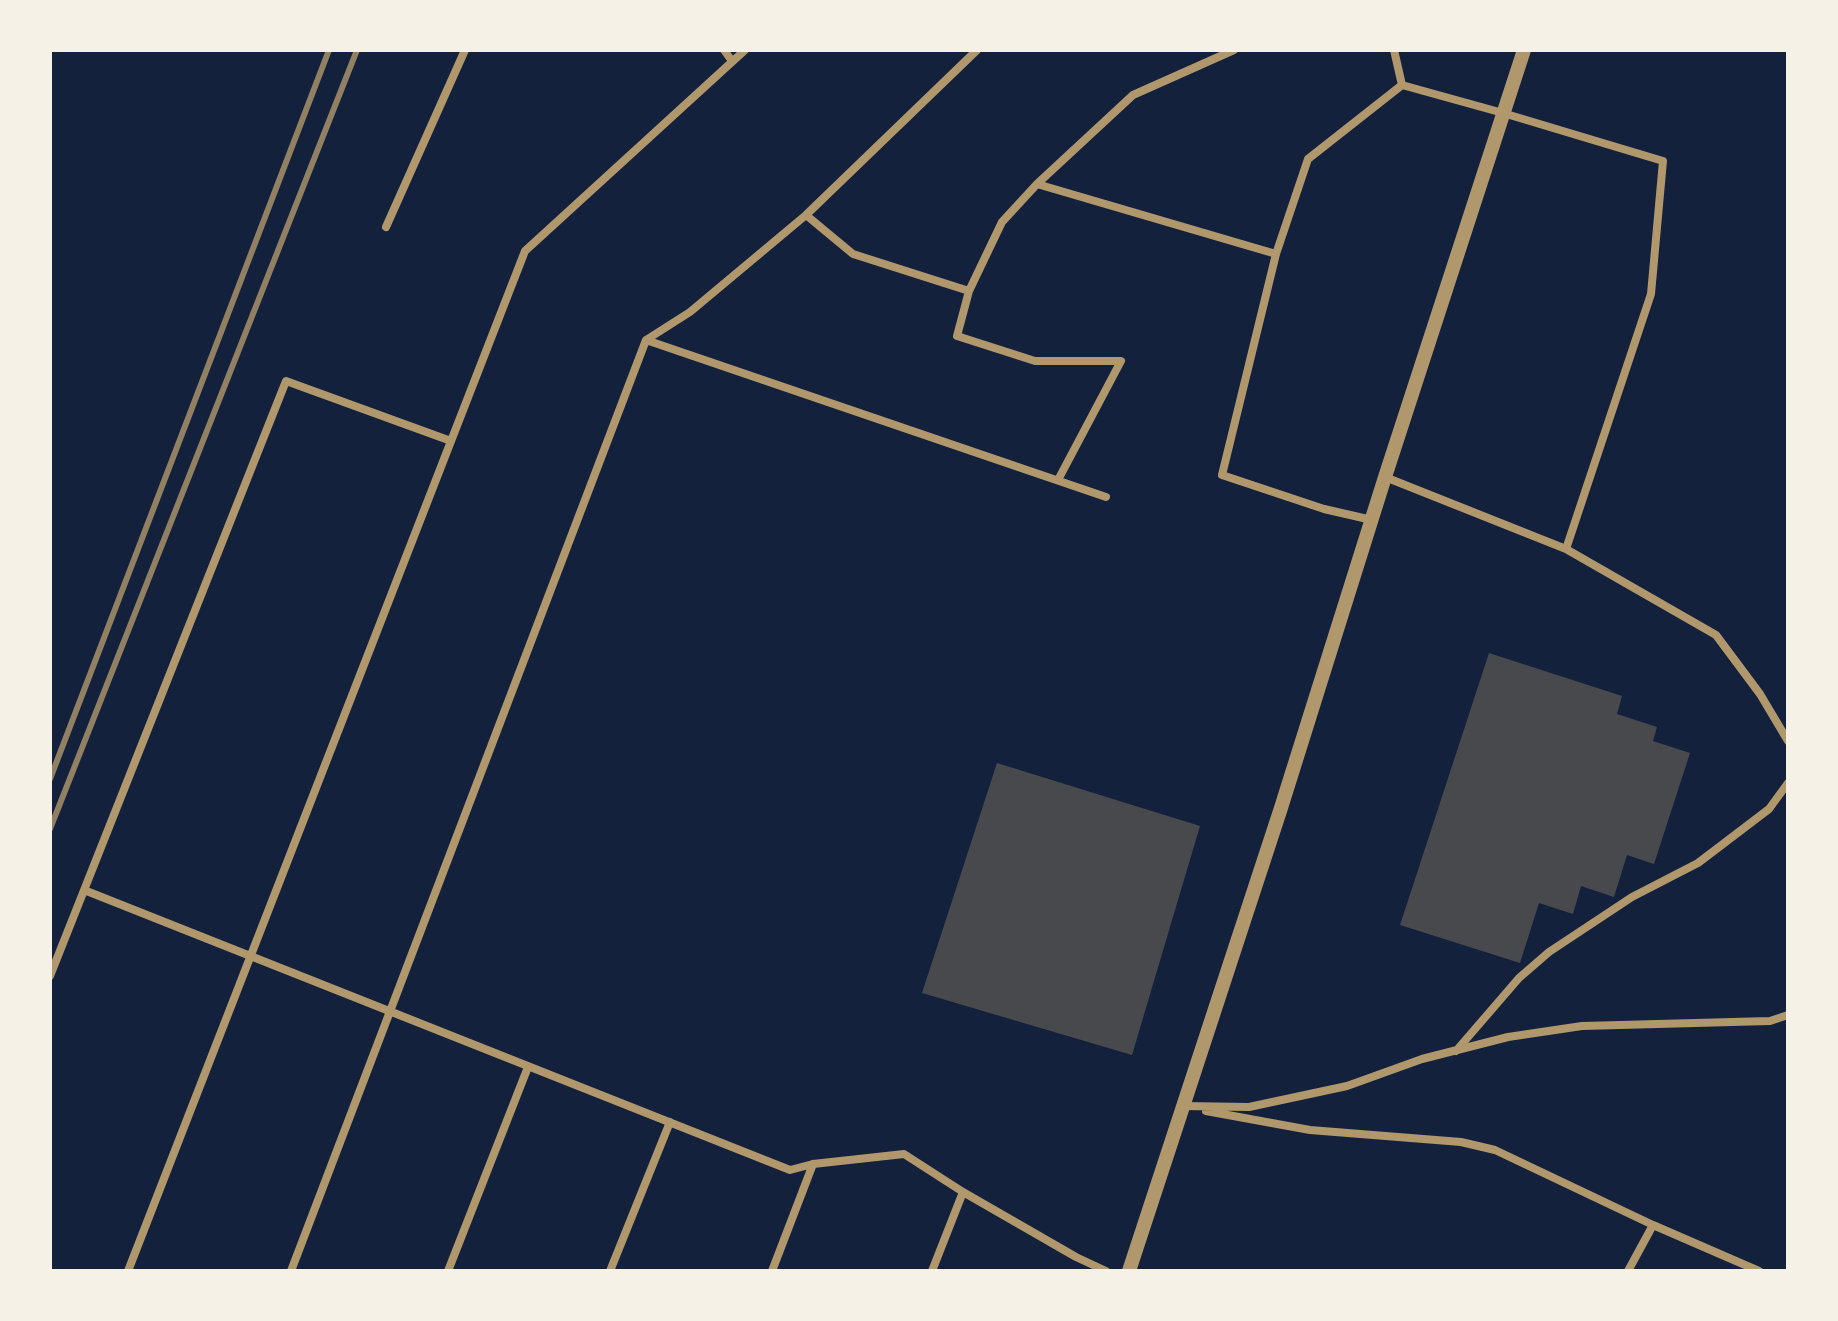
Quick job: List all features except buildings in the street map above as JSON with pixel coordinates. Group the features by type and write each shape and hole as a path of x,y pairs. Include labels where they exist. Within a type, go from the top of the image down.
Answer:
{"street":[{"path":"386,227 465,50"},
{"path":"724,50 732,61"},
{"path":"128,1271 525,251 745,50"},
{"path":"291,1271 646,340 690,312 806,215 977,50"},
{"path":"1058,480 1121,361 1035,361 957,336 969,291 1002,222 1037,184 1133,95 1234,50"},
{"path":"1394,50 1402,85"},
{"path":"1129,1271 1524,50"},
{"path":"1402,85 1663,161 1651,294 1566,549"},
{"path":"1372,520 1324,509 1222,475 1276,254 1308,159 1402,85"},
{"path":"1037,184 1276,254"},
{"path":"806,215 853,254 969,291"},
{"path":"646,340 1106,497"},
{"path":"50,976 286,381 451,441"},
{"path":"1385,477 1566,549 1716,635 1760,694 1788,741"},
{"path":"1456,1051 1519,978 1549,952 1632,897 1698,863 1769,809 1788,783"},
{"path":"84,890 790,1170 813,1164 904,1154 963,1192 1106,1271"},
{"path":"1183,1106 1249,1107 1347,1086 1422,1059 1508,1037 1582,1026 1770,1021 1788,1015"},
{"path":"448,1271 528,1067"},
{"path":"1183,1106 1310,1130 1461,1142 1495,1150 1759,1271"},
{"path":"610,1271 670,1122"},
{"path":"772,1271 813,1164"},
{"path":"932,1271 963,1192"},
{"path":"1628,1271 1653,1225"}],"railway":[{"path":"50,779 329,50"},
{"path":"50,829 357,50"}]}
